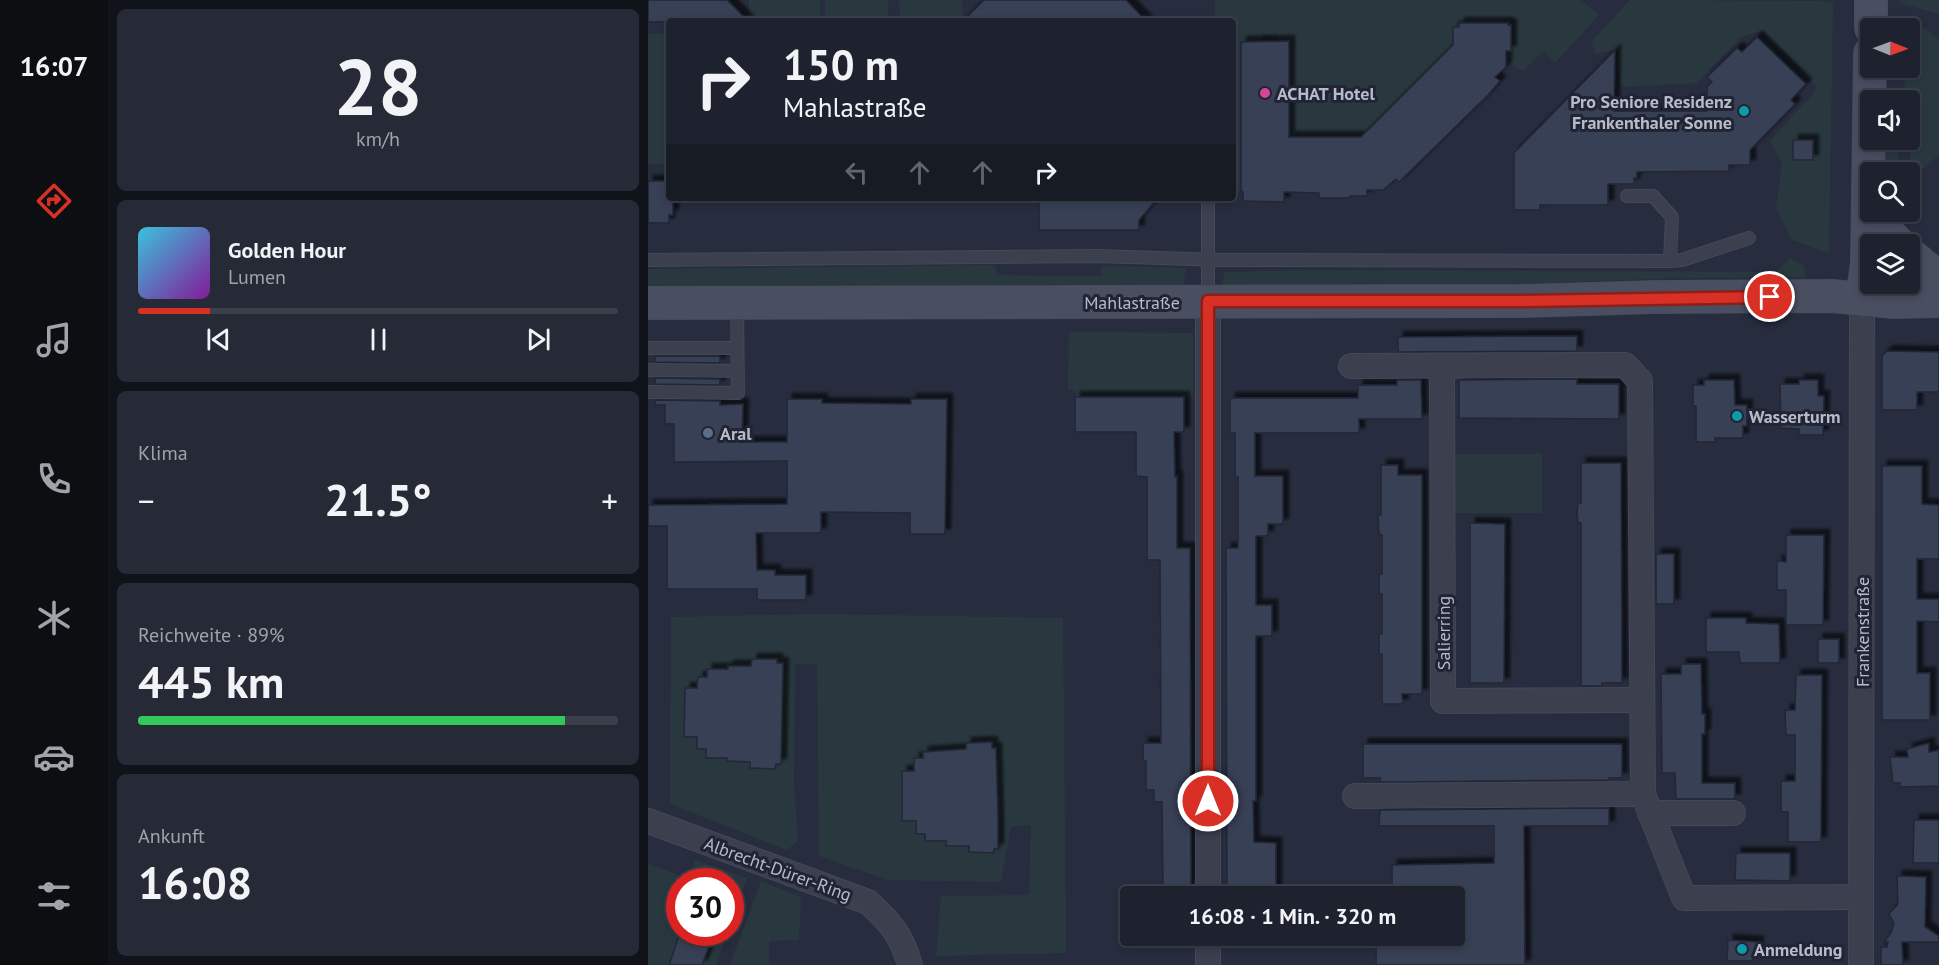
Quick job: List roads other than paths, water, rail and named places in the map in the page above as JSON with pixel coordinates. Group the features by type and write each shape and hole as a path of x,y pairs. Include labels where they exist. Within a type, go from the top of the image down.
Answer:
{"street":[{"path":"1871,0 1871,18"},
{"path":"1870,78 1871,162"},
{"path":"1862,298 1870,222"},
{"path":"1881,222 1890,234"},
{"path":"1920,262 1939,278"},
{"name":"Mahlastraße","path":"648,303 1521,301 1832,296 1894,302 1939,301"},
{"name":"Frankenstraße","path":"1861,965 1862,298"},
{"path":"1208,301 1208,886"},
{"path":"1351,366 1625,365 1640,381 1642,700 1646,804 1684,898 1861,897"},
{"name":"Salierring","path":"1442,366 1443,701 1642,700"},
{"path":"1355,796 1646,804 1732,813"},
{"name":"Albrecht-Dürer-Ring","path":"648,821 868,902 891,923 905,947 910,965"},
{"path":"1208,946 1208,965"}],"lane":[{"path":"1627,196 1653,196 1672,217 1670,261"},
{"path":"1208,201 1208,301"},
{"path":"648,260 1086,256 1209,259 1670,261 1682,260 1749,238"},
{"path":"648,392 738,393 737,302"},
{"path":"648,348 737,348"},
{"path":"648,370 737,371"}],"place":[{"name":"ACHAT Hotel","path":"1265,93"},
{"name":"Pro Seniore Residenz Frankenthaler Sonne","path":"1744,111"},
{"name":"Wasserturm","path":"1737,416"},
{"name":"Aral","path":"708,433"},
{"name":"Anmeldung","path":"1742,949"}]}
